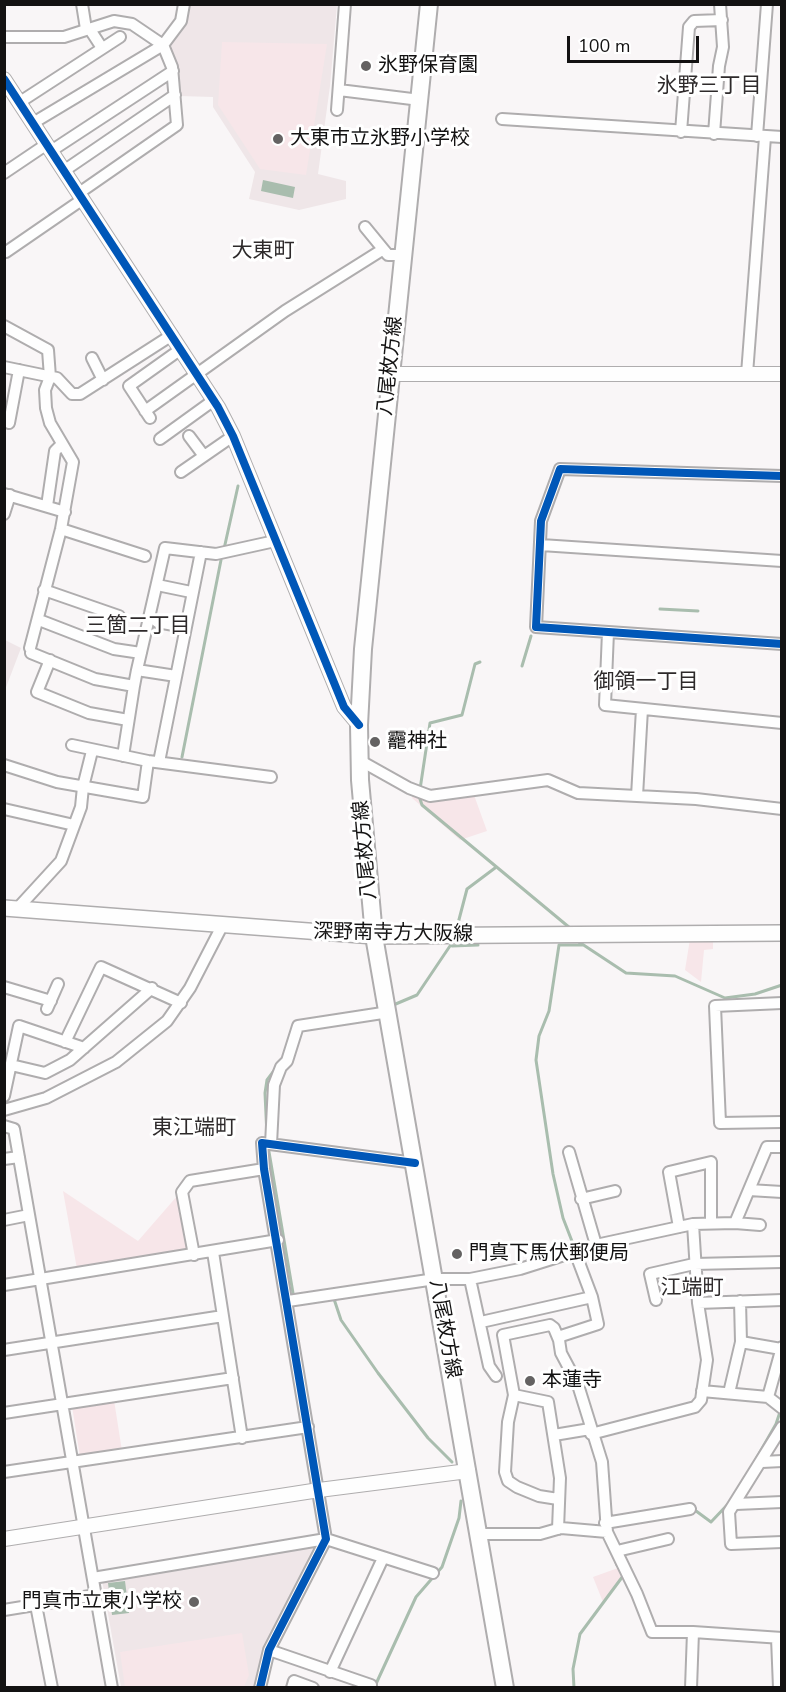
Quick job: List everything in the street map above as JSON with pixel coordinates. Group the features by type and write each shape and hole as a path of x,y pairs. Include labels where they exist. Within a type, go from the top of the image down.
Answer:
{"main road":[{"name":"八尾枚方線","path":"429,4 363,649 359,760 374,936 505,1688"},
{"name":"深野南寺方大阪線","path":"8,910 374,936 782,933"}],"street":[{"path":"82,4 88,29 102,48"},
{"path":"33,123 163,45 181,21 184,4"},
{"path":"337,110 345,4"},
{"path":"714,134 719,66 723,47 720,4"},
{"path":"747,374 767,4"},
{"path":"681,132 689,27 694,21 722,20"},
{"path":"4,37 64,36 114,21 132,24 163,45 173,71 177,125 6,252"},
{"path":"20,102 120,37"},
{"path":"5,173 173,71"},
{"path":"4,79 214,400 233,436 344,707 359,725"},
{"path":"339,90 420,100"},
{"path":"65,170 174,95"},
{"path":"502,119 782,137"},
{"path":"365,227 388,255 403,255"},
{"path":"181,350 129,386 147,415 197,374 285,312 382,250"},
{"path":"4,326 48,350 50,377 45,390 46,408 50,423 73,462 61,530 44,590 31,650 95,679 134,686"},
{"path":"4,367 57,378 72,394 80,394 172,335"},
{"path":"92,358 103,380"},
{"path":"9,423 19,370"},
{"path":"390,374 782,374"},
{"path":"160,439 214,400"},
{"path":"189,436 204,456"},
{"path":"181,472 233,436"},
{"path":"47,506 55,451 62,444"},
{"path":"782,476 560,469 541,521 536,627 782,644"},
{"path":"4,514 7,494 65,512"},
{"path":"61,530 125,554 145,556"},
{"path":"123,756 137,670 165,548 216,555 275,541"},
{"path":"541,545 782,561"},
{"path":"4,765 57,782 143,797 176,676 191,592 201,552"},
{"path":"162,586 191,592"},
{"path":"44,590 82,607 111,616"},
{"path":"39,620 114,649 141,652"},
{"path":"157,622 185,627"},
{"path":"608,632 605,705 782,723"},
{"path":"50,660 37,692 89,714 128,720"},
{"path":"137,670 176,676"},
{"path":"637,796 642,709"},
{"path":"72,745 92,751 153,761 271,777"},
{"path":"8,910 61,861 81,807 83,787 92,751"},
{"path":"359,760 409,788 430,796 548,780 578,793 696,799 782,808"},
{"path":"4,809 74,825"},
{"path":"4,1110 46,1098 116,1062 167,1021 181,1003 222,926"},
{"path":"65,1042 101,967 181,1003"},
{"path":"4,987 49,1005 58,984"},
{"path":"11,1065 45,1073 84,1048 152,988"},
{"path":"782,1003 715,1006 720,1123 782,1122"},
{"path":"271,1144 274,1084 281,1067 287,1061 298,1026 389,1012"},
{"path":"4,1096 19,1026 84,1048"},
{"path":"4,1126 14,1129 20,1157 112,1688"},
{"path":"260,1688 269,1650 326,1539 278,1240 264,1169 262,1143 415,1163"},
{"path":"735,1223 767,1147 782,1147"},
{"path":"569,1152 596,1245"},
{"path":"4,1159 20,1157"},
{"path":"679,1227 669,1172 711,1162 711,1222"},
{"path":"194,1255 182,1192 190,1181 264,1169"},
{"path":"749,1190 782,1192"},
{"path":"581,1199 615,1191"},
{"path":"4,1220 29,1215"},
{"path":"288,1301 435,1279 470,1279 520,1269 596,1245 693,1224 711,1222 760,1225"},
{"path":"554,1435 590,1432 695,1407 701,1400 707,1360 698,1303 693,1224"},
{"path":"4,1285 278,1240"},
{"path":"213,1252 242,1438"},
{"path":"559,1340 561,1336 598,1324 592,1297 575,1252"},
{"path":"656,1300 650,1274 694,1264 782,1262"},
{"path":"470,1279 489,1366 496,1376"},
{"path":"481,1322 592,1297"},
{"path":"698,1303 782,1300"},
{"path":"729,1393 741,1342 740,1301"},
{"path":"4,1350 223,1316"},
{"path":"558,1498 527,1492 508,1481 505,1472 506,1447 514,1395 503,1335 550,1325 555,1328 561,1353 578,1385 590,1432 602,1462 606,1528 652,1632 693,1632 779,1638 779,1688"},
{"path":"702,1391 729,1393 775,1404 781,1348 741,1342"},
{"path":"4,1413 232,1378"},
{"path":"514,1395 548,1402 560,1478 558,1529"},
{"path":"4,1472 308,1427"},
{"path":"782,1427 729,1512 730,1544 782,1542"},
{"path":"762,1462 782,1461"},
{"path":"4,1539 319,1490 468,1471"},
{"path":"736,1504 782,1502"},
{"path":"479,1534 540,1534 558,1529 606,1528 690,1509"},
{"path":"93,1578 326,1539 433,1573"},
{"path":"617,1551 669,1539"},
{"path":"330,1672 382,1558"},
{"path":"4,1610 96,1594"},
{"path":"36,1605 52,1688"},
{"path":"691,1688 693,1632"},
{"path":"269,1650 371,1685"},
{"path":"292,1688 294,1681 313,1688"}],"shaded area":[{"name":"大東市立氷野小学校","path":"188,5 337,5 330,86 318,174 346,181 346,199 299,210 249,199 255,172 213,107 213,97 179,96 179,73 169,44 180,34"},
{"path":"222,42 327,44 306,175 260,169 218,105"},
{"path":"263,180 295,187 293,198 261,191"},
{"path":"5,640 21,648 5,690"},
{"path":"413,794 474,795 487,831 460,840 412,798"},
{"path":"713,938 713,949 704,950 701,982 685,970 690,939"},
{"path":"63,1191 138,1241 178,1195 190,1252 77,1269"},
{"path":"114,1400 122,1451 80,1457 72,1406"},
{"name":"門真市立東小学校","path":"311,1546 316,1551 262,1658 255,1687 121,1687 102,1580"},
{"path":"618,1568 621,1578 603,1602 593,1577"},
{"path":"125,1581 129,1613 112,1615 108,1583"},
{"path":"242,1633 249,1675 244,1687 125,1687 120,1652"}],"waterway":[{"path":"224,549 238,486"},
{"path":"182,757 221,560"},
{"path":"660,609 698,611"},
{"path":"522,666 531,636"},
{"path":"480,662 475,664 462,715 430,723 419,796 422,805 570,928"},
{"path":"456,931 467,889 495,868"},
{"path":"391,1006 417,995 454,940"},
{"path":"579,942 626,973 675,976 725,998 755,994 782,985"},
{"path":"452,946 478,945"},
{"path":"575,1249 563,1218 553,1174 536,1060 539,1036 549,1011 559,945 582,945"},
{"path":"267,1136 265,1093 267,1080 276,1068"},
{"path":"268,1146 294,1299"},
{"path":"334,1299 341,1320 378,1373 428,1438 452,1462"},
{"path":"756,1459 776,1424 781,1409"},
{"path":"375,1686 416,1597 442,1567 459,1518 461,1501"},
{"path":"692,1508 711,1522 729,1503"},
{"path":"611,1549 617,1565"},
{"path":"574,1688 573,1669 580,1634 623,1576"}],"cycle path":[{"path":"4,79 218,407 233,436 344,707 359,725"},
{"path":"782,476 560,469 541,521 536,627 782,644"},
{"path":"260,1688 269,1650 326,1539 264,1169 262,1143 415,1163"}],"place":[{"name":"氷野保育園","path":"366,66"},
{"name":"大東市立氷野小学校","path":"278,139"},
{"name":"龗神社","path":"375,742"},
{"name":"門真下馬伏郵便局","path":"457,1254"},
{"name":"本蓮寺","path":"530,1381"},
{"name":"門真市立東小学校","path":"194,1602"}],"district":[{"name":"氷野三丁目","path":"709,87"},
{"name":"大東町","path":"263,252"},
{"name":"三箇二丁目","path":"138,627"},
{"name":"御領一丁目","path":"646,683"},
{"name":"東江端町","path":"194,1129"},
{"name":"江端町","path":"692,1289"}]}
